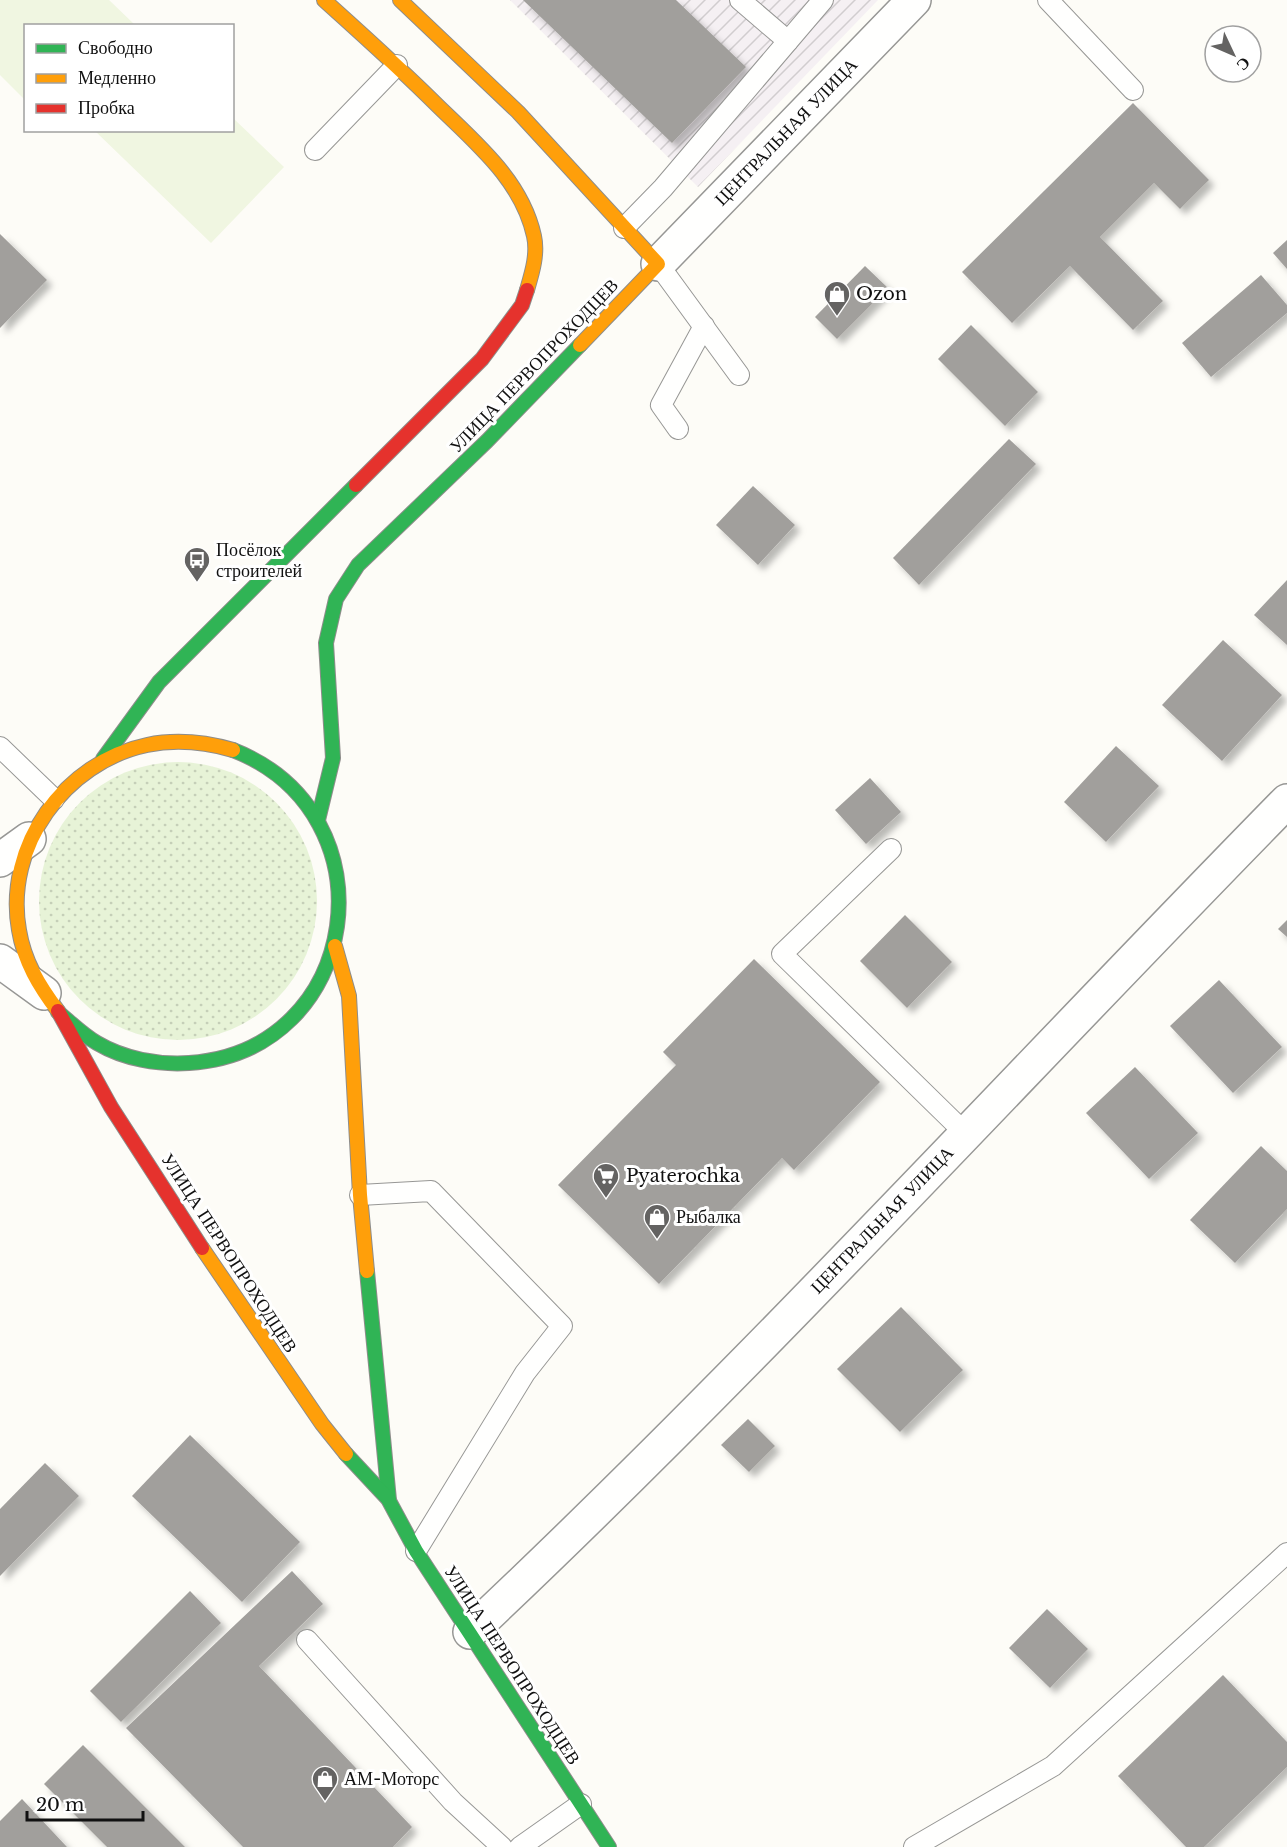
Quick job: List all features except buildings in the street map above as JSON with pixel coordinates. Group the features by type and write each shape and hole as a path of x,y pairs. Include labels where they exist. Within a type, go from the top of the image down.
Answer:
{"street":[{"name":"УЛИЦА ПЕРВОПРОХОДЦЕВ","path":"103,759 159,682 482,359 522,305 534,267 535,238 523,203 497,163 397,65 324,0"},
{"path":"400,0 518,112 658,264"},
{"name":"ЦЕНТРАЛЬНАЯ УЛИЦА","path":"658,264 914,0"},
{"name":"УЛИЦА ПЕРВОПРОХОДЦЕВ","path":"318,820 333,758 326,643 336,599 358,565 487,441 658,264"},
{"name":"УЛИЦА ПЕРВОПРОХОДЦЕВ","path":"51,1002 96,1043 142,1061 191,1065 239,1053 282,1028 315,991 335,946 341,902 335,860 318,820 293,787 260,762 223,747 182,741 141,745 103,759 77,777 54,799 29,839 19,878 17,918 26,957 81,1058 213,1264 338,1447 388,1500 416,1551 609,1847"},
{"name":"ЦЕНТРАЛЬНАЯ УЛИЦА","path":"470,1632 605,1503 1287,801"},
{"path":"0,860 29,839"},
{"name":"УЛИЦА ПЕРВОПРОХОДЦЕВ","path":"335,946 349,996 360,1195 388,1500"},
{"path":"0,961 51,1002"}],"lane":[{"path":"740,0 788,41"},
{"path":"624,228 663,188 823,0"},
{"path":"1048,0 1133,90"},
{"path":"315,150 397,65"},
{"path":"658,264 739,375"},
{"path":"678,429 661,405 704,326"},
{"path":"0,747 54,799"},
{"path":"891,849 782,954 965,1133"},
{"path":"360,1195 431,1191 562,1326 525,1373 416,1551"},
{"path":"914,1847 1053,1766 1287,1553"},
{"path":"307,1640 453,1802 502,1847"},
{"path":"520,1847 582,1804"}],"shaded area":[{"path":"510,0 878,0 698,187"}],"green space":[{"path":"0,0 109,0 134,24 24,24 24,99 0,75"},
{"path":"234,119 284,167 211,243 96,132 234,132"},
{"path":"192,762 231,772 244,778 277,802 294,824 307,848 315,874 317,901 315,928 307,954 294,978 277,1000 255,1017 231,1030 192,1040 164,1040 125,1030 112,1024 79,1000 70,989 55,967 41,928 39,887 49,848 55,835 79,802 90,793 112,778 151,764"}],"traffic: fast":[{"path":"318,820 333,758 326,643 336,599 358,565 487,441 580,345"},
{"path":"103,759 159,682 356,485"},
{"path":"58,1012 77,1029 107,1049 153,1062 189,1063 247,1049 292,1018 322,976 337,926 336,874 319,824 285,781 233,750"},
{"path":"367,1271 389,1500"},
{"path":"346,1454 388,1499 416,1551 609,1847"}],"traffic: slow":[{"path":"324,0 396,65 468,135 509,181 528,216 534,236 535,257 527,290"},
{"path":"400,0 518,112 658,264 580,345"},
{"path":"58,1011 29,963 21,941 17,899 21,868 31,839 47,812 67,789 90,769 117,754 147,745 169,742 201,743 233,750"},
{"path":"335,946 349,996 360,1195 367,1271"},
{"path":"202,1248 322,1424 346,1454"}],"traffic: jam":[{"path":"356,485 482,359 522,305 527,290"},
{"path":"58,1011 111,1107 202,1248"}],"place":[{"name":"Ozon","path":"837,317"},
{"name":"Посёлок строителей","path":"197,583"},
{"name":"Pyaterochka","path":"606,1199"},
{"name":"Рыбалка","path":"657,1240"},
{"name":"АМ-Моторс","path":"325,1802"}]}
